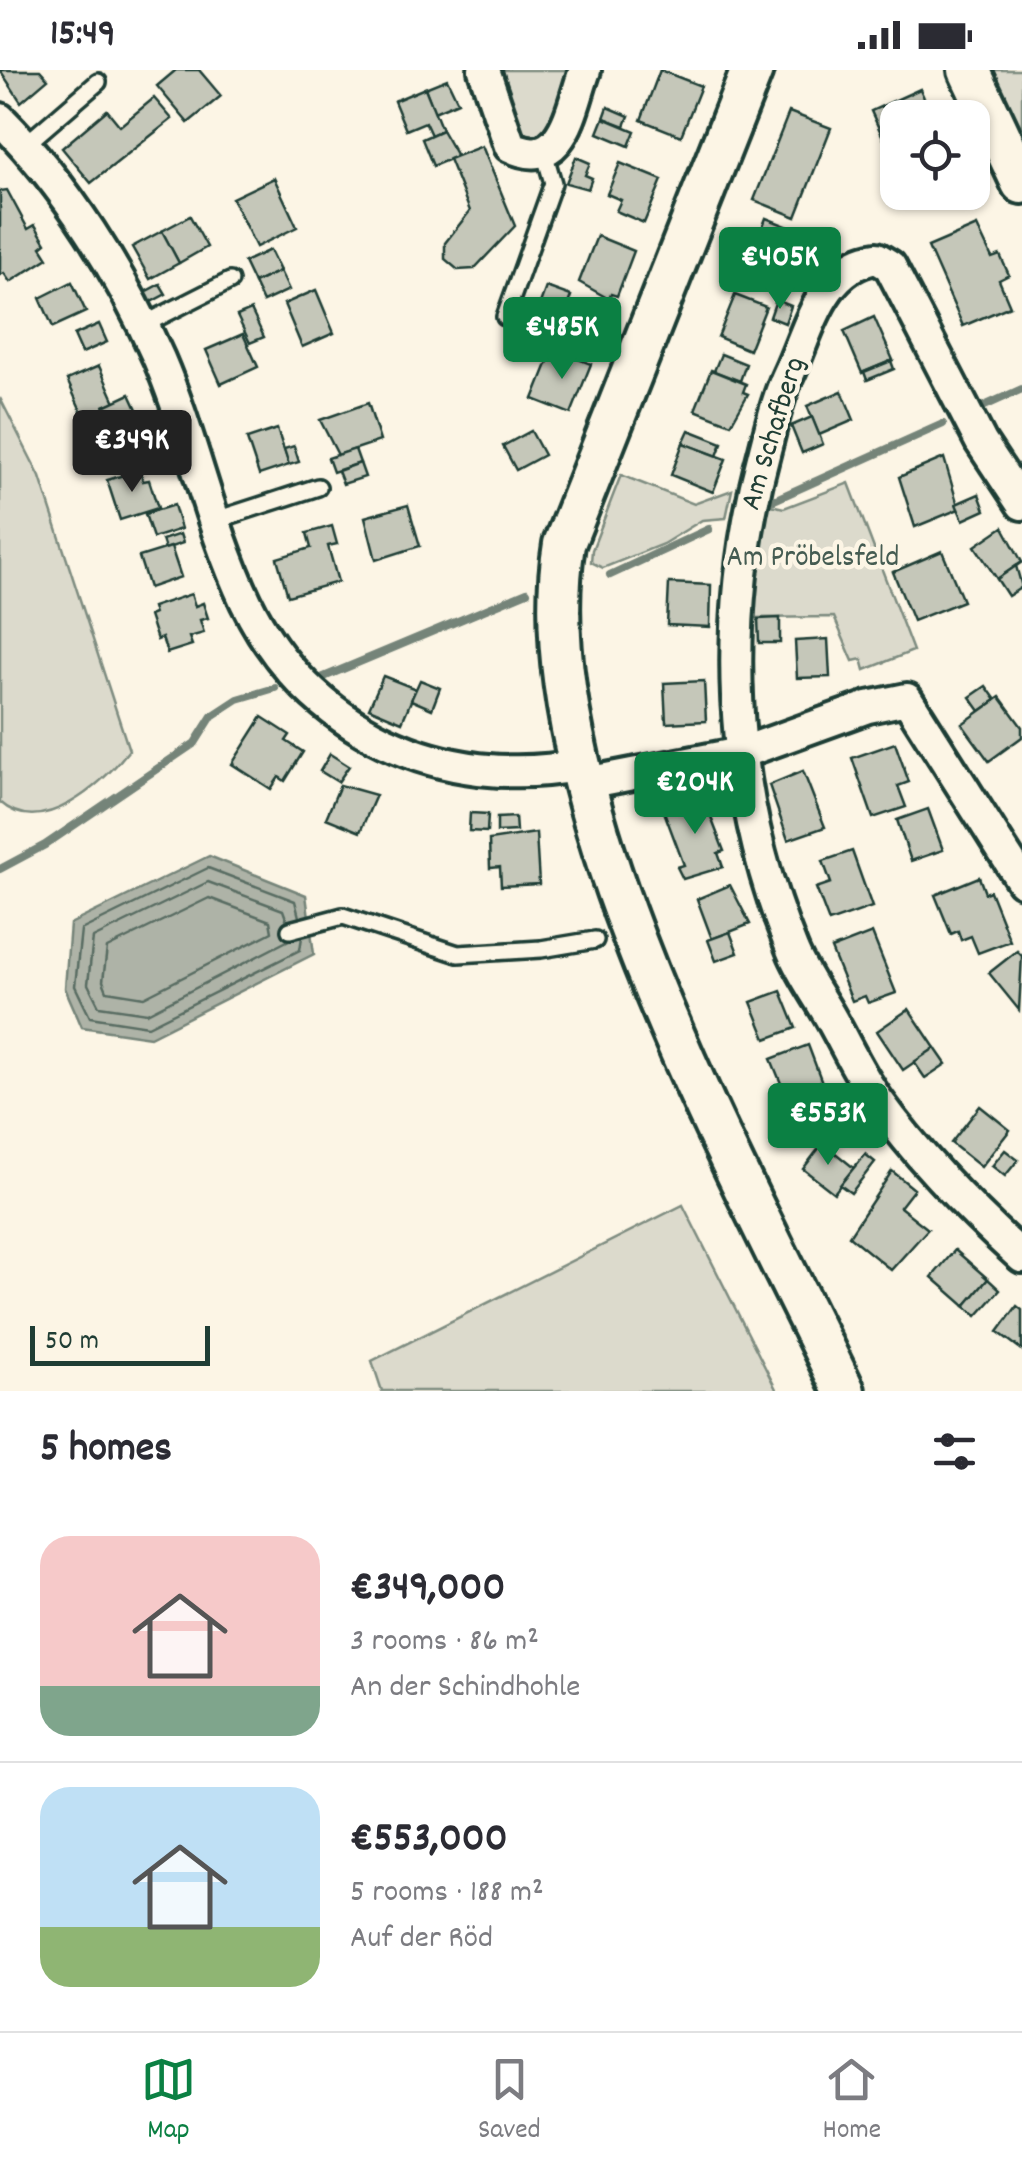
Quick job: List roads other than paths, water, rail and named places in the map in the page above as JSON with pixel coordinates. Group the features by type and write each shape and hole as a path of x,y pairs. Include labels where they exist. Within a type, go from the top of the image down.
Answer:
{"street":[{"path":"484,70 510,146 526,154 544,152 557,145 585,70"},
{"path":"752,70 564,544 556,614 584,774 620,898 653,979 844,1391"},
{"path":"969,70 1022,184"},
{"path":"0,119 25,144 114,273 143,325 179,409 248,604 299,678 371,736 442,764 510,775 584,774 742,753 868,707 906,700 1022,880"},
{"name":"Am Schafberg","path":"742,753 736,702 736,599 752,496 782,388 827,289 840,272 857,260 877,258 890,266 981,442 1022,504"},
{"path":"742,753 750,807 792,951 878,1100 970,1211 1022,1256"}],"lane":[{"path":"25,144 98,82"},
{"path":"505,317 553,183 544,152"},
{"path":"143,325 230,281"},
{"path":"216,520 318,487"},
{"path":"290,930 343,916 458,954 541,949 595,940"}],"water":[{"path":"209,856 306,895 314,954 150,1037 82,1027 65,988 70,924"}],"waterway":[{"path":"980,408 1022,389"},
{"path":"774,500 943,424"},
{"path":"610,575 709,529"},
{"path":"319,679 527,592"},
{"path":"0,869 45,845 195,743 212,716 238,699 275,688"}],"park label":[{"name":"Am Pröbelsfeld","path":"813,559"}]}
